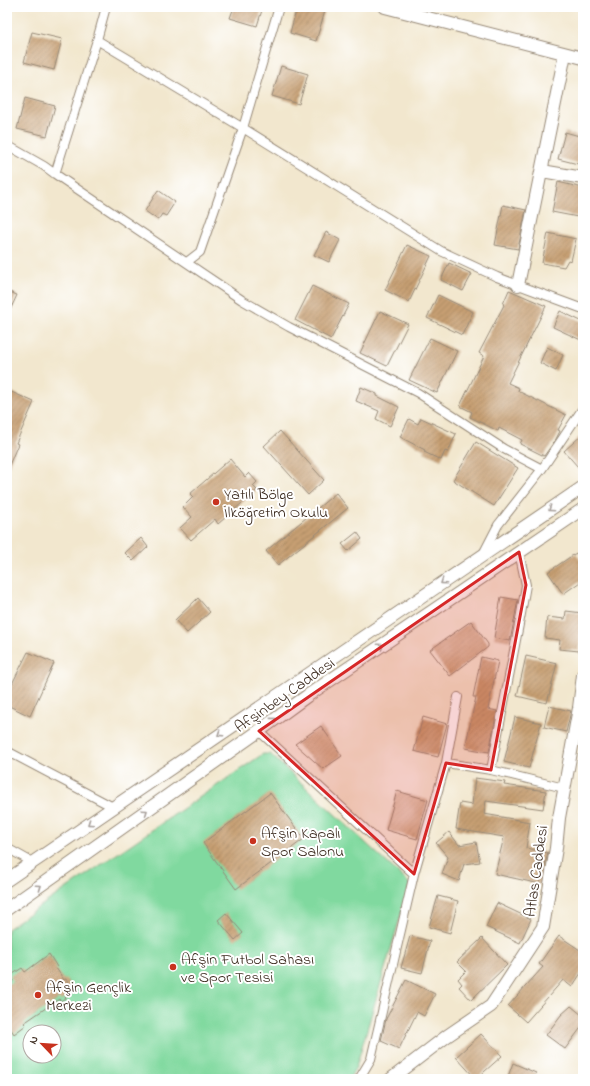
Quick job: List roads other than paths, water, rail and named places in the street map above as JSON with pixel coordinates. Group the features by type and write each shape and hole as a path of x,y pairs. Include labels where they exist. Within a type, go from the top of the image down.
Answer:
{"main road":[{"path":"384,7 583,58"},
{"path":"518,285 565,54"},
{"path":"542,171 583,178"},
{"name":"Afşinbey Caddesi","path":"7,880 583,487"},
{"name":"Afşinbey Caddesi","path":"7,909 307,696 583,509"},
{"name":"Atlas Caddesi","path":"391,1079 447,1036 490,1006 543,927 556,848 559,818 579,708 583,675"}],"street":[{"path":"55,174 106,7"},
{"path":"187,262 200,252 243,128 280,7"},
{"path":"97,40 243,128 442,252 518,285 583,309"},
{"path":"7,145 44,166 242,300 289,327 418,393 504,449 542,469"},
{"path":"482,556 498,525 542,469 583,408"},
{"path":"491,770 526,585 519,552"},
{"path":"359,1079 371,1059 414,874 446,763 458,697"},
{"path":"259,731 414,874"},
{"path":"7,751 113,807"},
{"path":"446,763 491,770 564,788"},
{"path":"7,848 32,862"}],"place":[{"name":"Yatılı Bölge İlköğretim Okulu","path":"216,502"},
{"name":"Afşin Kapalı Spor Salonu","path":"253,841"},
{"name":"Afşin Futbol Sahası ve Spor Tesisi","path":"173,967"},
{"name":"Afşin Gençlik Merkezi","path":"38,995"}]}
